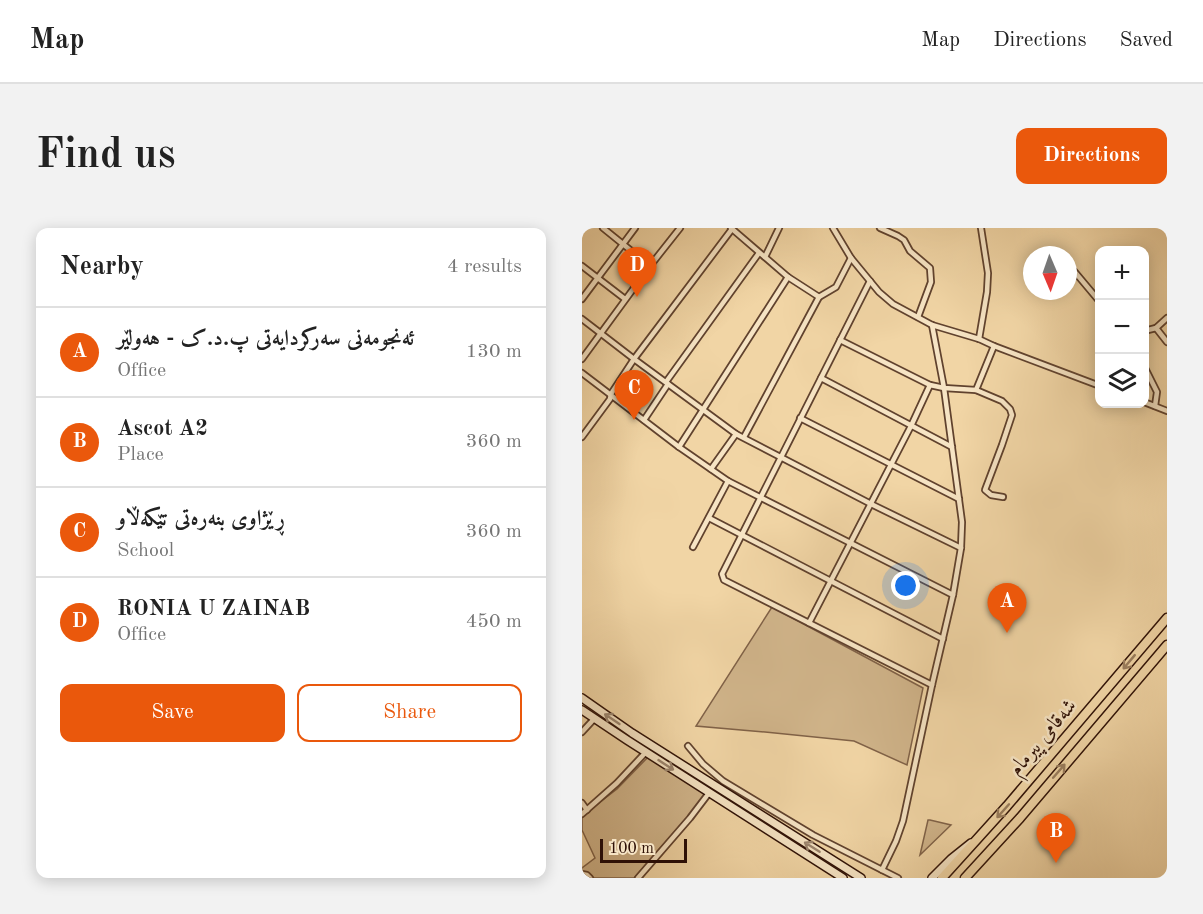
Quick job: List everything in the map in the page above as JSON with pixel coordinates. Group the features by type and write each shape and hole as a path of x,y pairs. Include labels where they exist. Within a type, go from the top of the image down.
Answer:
{"highway":[{"name":"شەقامی پیرمام","path":"942,878 1007,807 1167,618"},
{"name":"شەقامی پیرمام","path":"965,878 1020,818 1167,645"}],"street":[{"path":"603,228 650,266"},
{"path":"582,299 635,228"},
{"path":"582,359 679,230 671,228"},
{"path":"582,436 610,399 634,359 731,228 788,277 819,297"},
{"path":"765,257 779,228"},
{"path":"880,228 904,240 910,250 930,268 931,282 918,317"},
{"path":"978,339 987,292 988,273 981,228"},
{"path":"837,229 851,258 892,304 932,325 978,339 1095,384"},
{"path":"644,420 667,383 759,253"},
{"path":"744,437 819,297 836,287 851,258"},
{"path":"582,266 625,299"},
{"path":"1077,275 1098,300"},
{"path":"679,447 788,277"},
{"path":"870,281 722,574 724,580 932,685"},
{"path":"1149,329 1167,318"},
{"path":"582,319 736,434 961,548"},
{"path":"882,870 903,821 953,595 961,548 962,522 944,388 932,325"},
{"path":"1156,327 1167,342"},
{"path":"840,340 930,385 976,390 1002,401 1010,409 1012,415 985,490 991,495 1003,497"},
{"path":"976,390 994,346"},
{"path":"582,373 679,447 729,481 953,595"},
{"path":"1149,376 1157,392 1155,406"},
{"path":"821,378 952,447"},
{"path":"809,623 930,385"},
{"path":"1149,404 1167,411"},
{"path":"800,418 959,499"},
{"path":"711,469 736,434"},
{"path":"693,547 729,481"},
{"path":"709,518 943,639"},
{"path":"582,698 861,878"},
{"path":"582,710 843,878"},
{"path":"582,732 594,719"},
{"path":"627,740 632,732"},
{"path":"688,746 703,764 723,781 813,835 898,878"},
{"path":"582,814 617,783 646,752"},
{"path":"638,878 709,793"},
{"path":"582,803 587,810"},
{"path":"932,878 959,852 976,841"},
{"path":"582,874 590,878"}],"shaded area":[{"path":"772,607 923,688 907,765 854,741 696,726"},
{"path":"650,755 709,793 634,878 582,878 582,868 595,858 582,830 582,816 617,789"},
{"path":"928,820 951,825 920,855"}],"place":[{"name":"RONIA U ZAINAB","path":"637,297"},
{"name":"ڕێژاوی بنەرەتی تێکەڵاو","path":"634,420"},
{"name":"ئەنجومەنی سەرکردایەتی پ.د.ک - هەولێر","path":"1007,633"},
{"name":"Ascot A2","path":"1056,863"}]}
